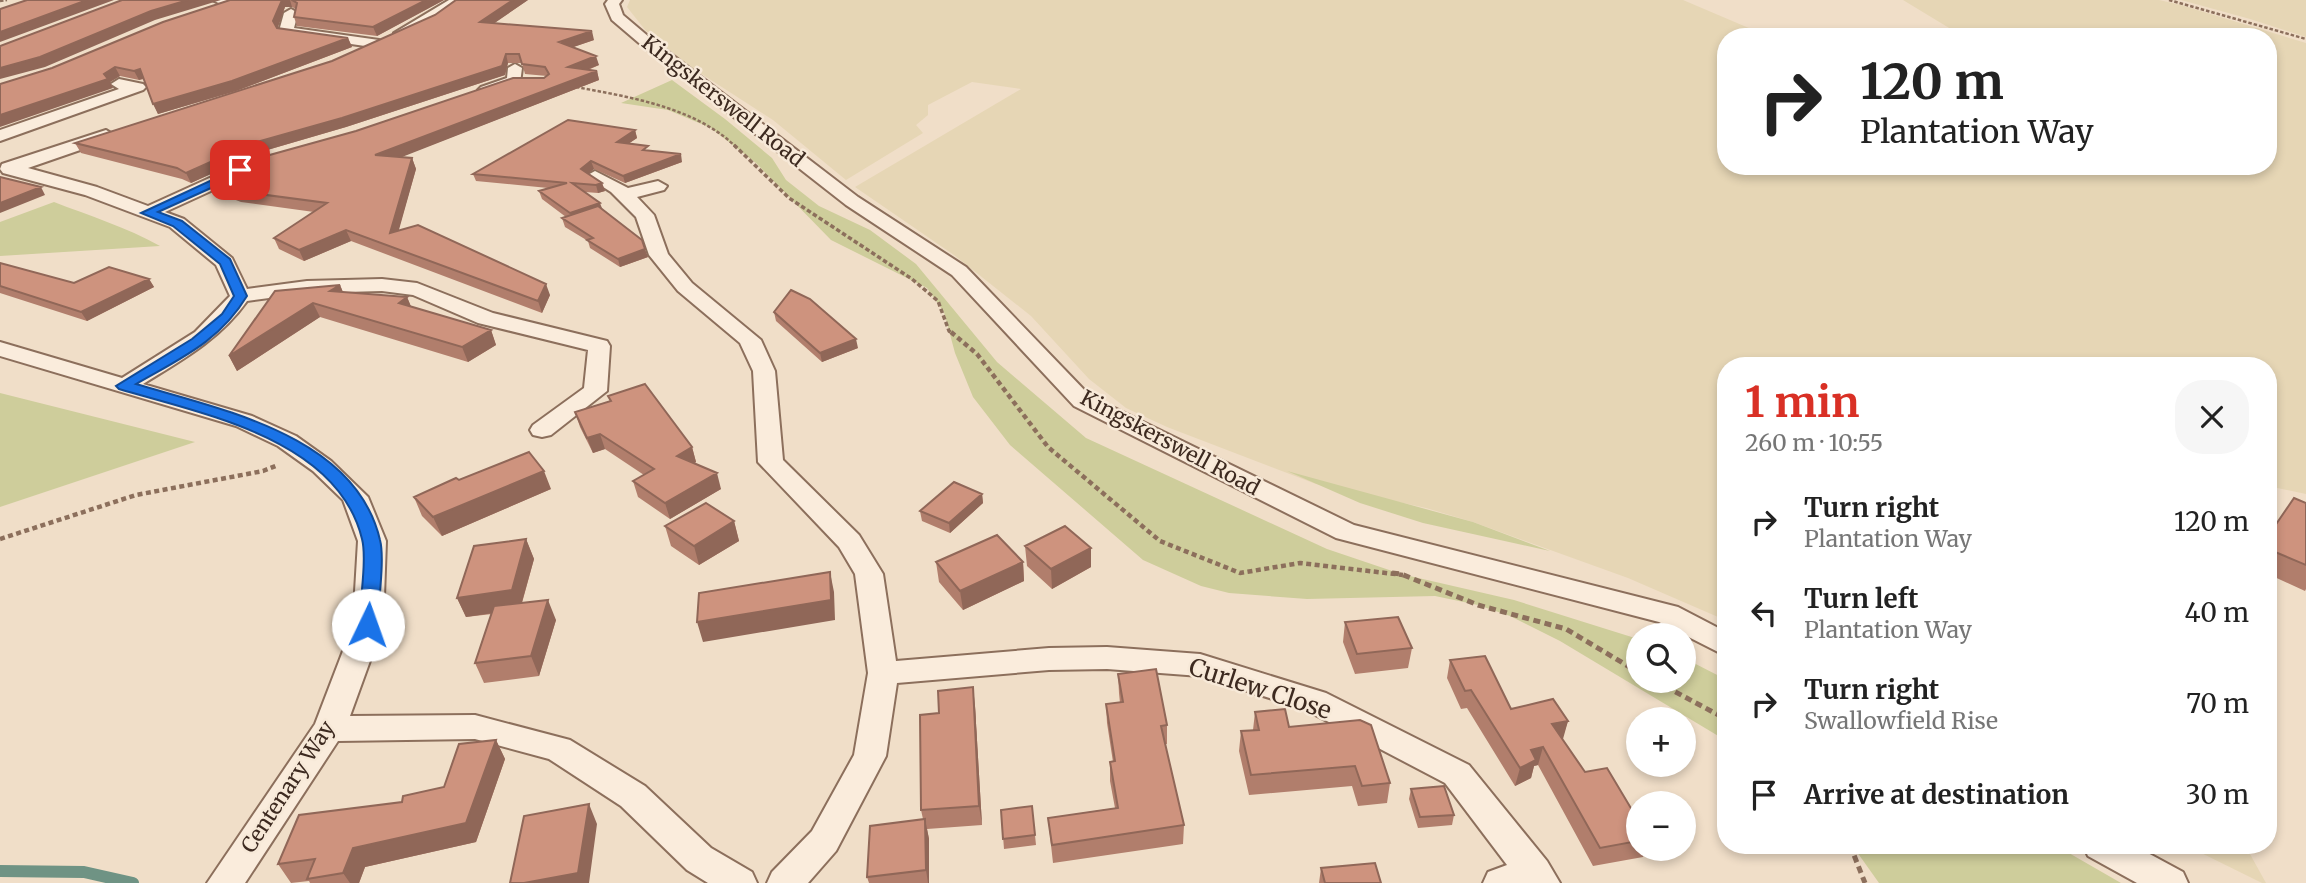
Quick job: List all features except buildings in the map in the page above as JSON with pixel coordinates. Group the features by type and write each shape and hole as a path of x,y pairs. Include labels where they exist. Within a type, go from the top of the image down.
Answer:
{"street":[{"path":"343,59 379,44 458,0"},
{"name":"Kingskerswell Road","path":"615,0 612,4 617,17 645,40 852,201 959,271 1082,401 1345,532 1668,614 1717,640"},
{"path":"206,10 231,1"},
{"path":"291,13 286,32 379,44"},
{"path":"470,96 515,74 542,82"},
{"path":"0,136 138,88 119,84"},
{"path":"5,166 125,130"},
{"path":"147,213 252,165"},
{"path":"5,166 91,191 177,223 225,262 240,296"},
{"path":"595,176 624,195 645,215 660,255 685,288 750,340 764,371 771,462 849,541 869,573 883,673 870,756 824,841 785,883"},
{"path":"624,195 658,186"},
{"path":"240,296 307,287 382,285 417,289 486,318 599,346 595,391 542,430"},
{"path":"124,386 197,342 228,317 240,296"},
{"name":"Centenary Way","path":"0,349 244,421 287,441 322,466 355,498 372,541 368,625 329,729 225,883"},
{"name":"Curlew Close","path":"883,673 1049,659 1107,658 1200,664 1315,701 1457,774 1526,879"},
{"path":"329,729 475,727 559,749 633,796 699,859 739,883"},
{"path":"2117,854 2171,883"}],"path":[{"path":"0,1 7,0"},
{"path":"2169,0 2267,28"},
{"path":"2277,31 2306,39"},
{"path":"542,82 647,100 694,120 731,142 789,198 912,279 938,301 949,331 977,354 1048,447 1160,541 1240,573 1300,563 1401,574 1478,605 1566,629 1626,664"},
{"path":"0,539 136,495 262,471 304,454"},
{"path":"1677,693 1717,714"},
{"path":"1854,854 1865,883"}],"shaded area":[{"path":"630,0 1683,0 1749,28 1717,28 1717,175 2277,175 2277,34 2306,43 2306,494 2277,488 2277,357 1717,357 1717,617 1628,578 1473,522 1426,508 1316,484 1167,427 1126,408 1089,379 1031,316 954,255 855,187 1021,89 972,82 928,105 928,115 916,125 923,133 846,180 773,120 680,60 646,31 627,7"},
{"path":"1903,0 2159,0 2257,28 1949,28"},
{"path":"2181,0 2306,0 2306,37 2250,19"},
{"path":"672,80 772,158 786,180 819,206 870,230 916,264 997,362 1086,438 1327,549 1401,574 1514,600 1626,635 1626,681 1560,641 1510,616 1478,605 1435,596 1307,599 1229,593 1201,586 1143,560 1010,445 973,397 955,353 944,312 927,288 831,240 756,163 711,128 668,110 621,103"},
{"path":"54,202 121,227 160,246 0,256 0,222"},
{"path":"0,393 195,442 0,507"},
{"path":"1287,471 1473,522 1550,551 1423,523 1360,503"},
{"path":"1696,664 1717,675 1717,735 1696,723 1696,707 1670,707 1647,693 1696,693"},
{"path":"1858,854 2071,854 2121,883 1879,883"},
{"path":"2203,854 2250,854 2266,883"}],"waterway":[{"path":"0,871 84,872 133,883"}],"route":[{"path":"240,170 147,213 177,223 225,262 240,296 228,317 197,342 124,386 244,421 287,441 322,466 355,498 372,541 368,625"}]}
